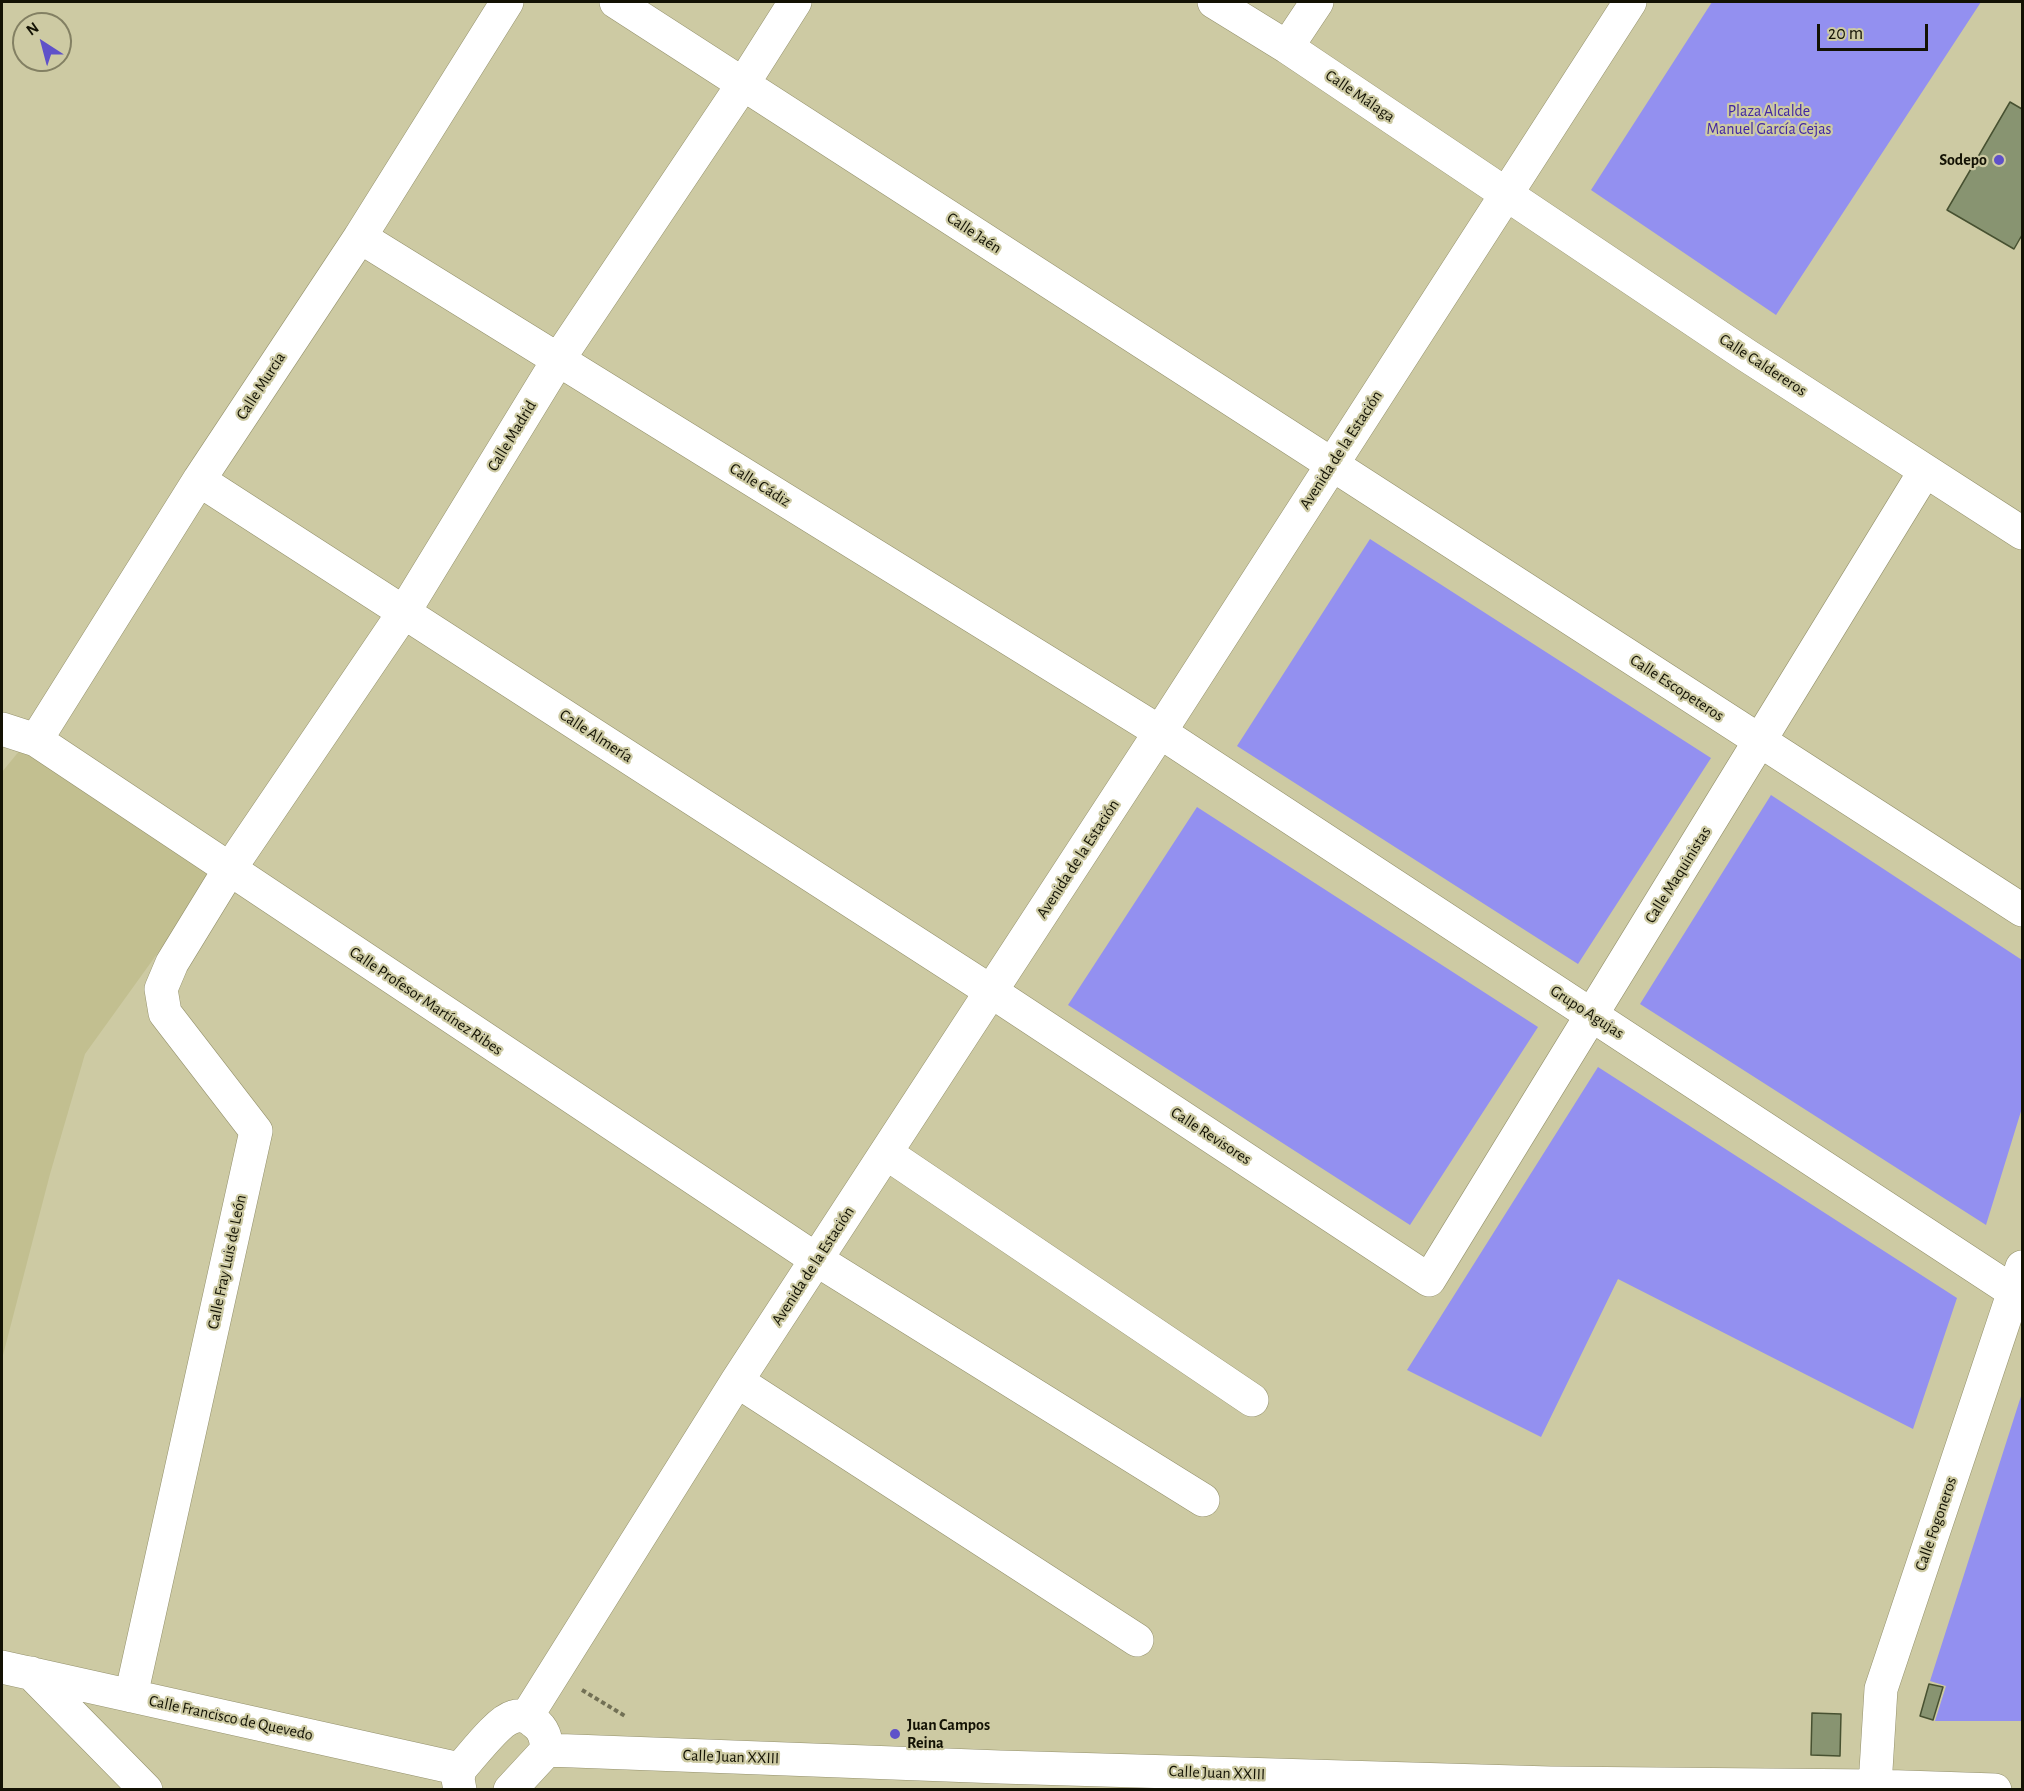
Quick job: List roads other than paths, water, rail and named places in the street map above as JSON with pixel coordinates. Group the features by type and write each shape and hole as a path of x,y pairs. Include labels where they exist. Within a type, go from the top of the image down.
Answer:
{"street":[{"name":"Calle Murcia","path":"36,740 200,480 360,237 507,2"},
{"name":"Calle Jaén","path":"616,2 1332,464"},
{"name":"Calle Madrid","path":"229,870 404,612 558,360 743,84 795,2"},
{"name":"Calle Málaga","path":"1214,2 1287,48 1505,194"},
{"path":"1287,48 1317,2"},
{"name":"Avenida de la Estación","path":"527,1716 737,1381 992,992 1630,2"},
{"name":"Calle Caldereros","path":"1505,194 1746,355 2022,533"},
{"name":"Calle Cádiz","path":"360,237 1160,732"},
{"name":"Calle Escopeteros","path":"1332,464 2022,910"},
{"name":"Calle Maquinistas","path":"1430,1280 1925,471"},
{"name":"Calle Almería","path":"200,480 992,992"},
{"path":"2,729 36,740"},
{"name":"Grupo Agujas","path":"1160,732 1591,1015 2018,1279"},
{"name":"Calle Profesor Martínez Ribes","path":"36,740 817,1260 1203,1500"},
{"name":"Calle Fray Luis de León","path":"131,1696 256,1131 165,1013 161,989 171,963 229,870"},
{"name":"Calle Revisores","path":"992,992 1430,1280"},
{"path":"886,1153 1252,1400"},
{"name":"Calle Fogoneros","path":"1875,1786 1881,1689 2018,1279"},
{"path":"737,1381 1137,1640"},
{"path":"16,1670 146,1790"},
{"name":"Calle Francisco de Quevedo","path":"16,1670 131,1696 460,1779"},
{"path":"460,1779 503,1722 514,1716 527,1716 540,1726 546,1738 547,1750 510,1790"},
{"name":"Calle Juan XXIII","path":"547,1750 1527,1783 1875,1786 1995,1790"}],"place":[{"name":"Sodepo","path":"1999,160"},
{"name":"Juan Campos Reina","path":"895,1734"}],"park label":[{"name":"Plaza Alcalde Manuel García Cejas","path":"1769,120"}]}
